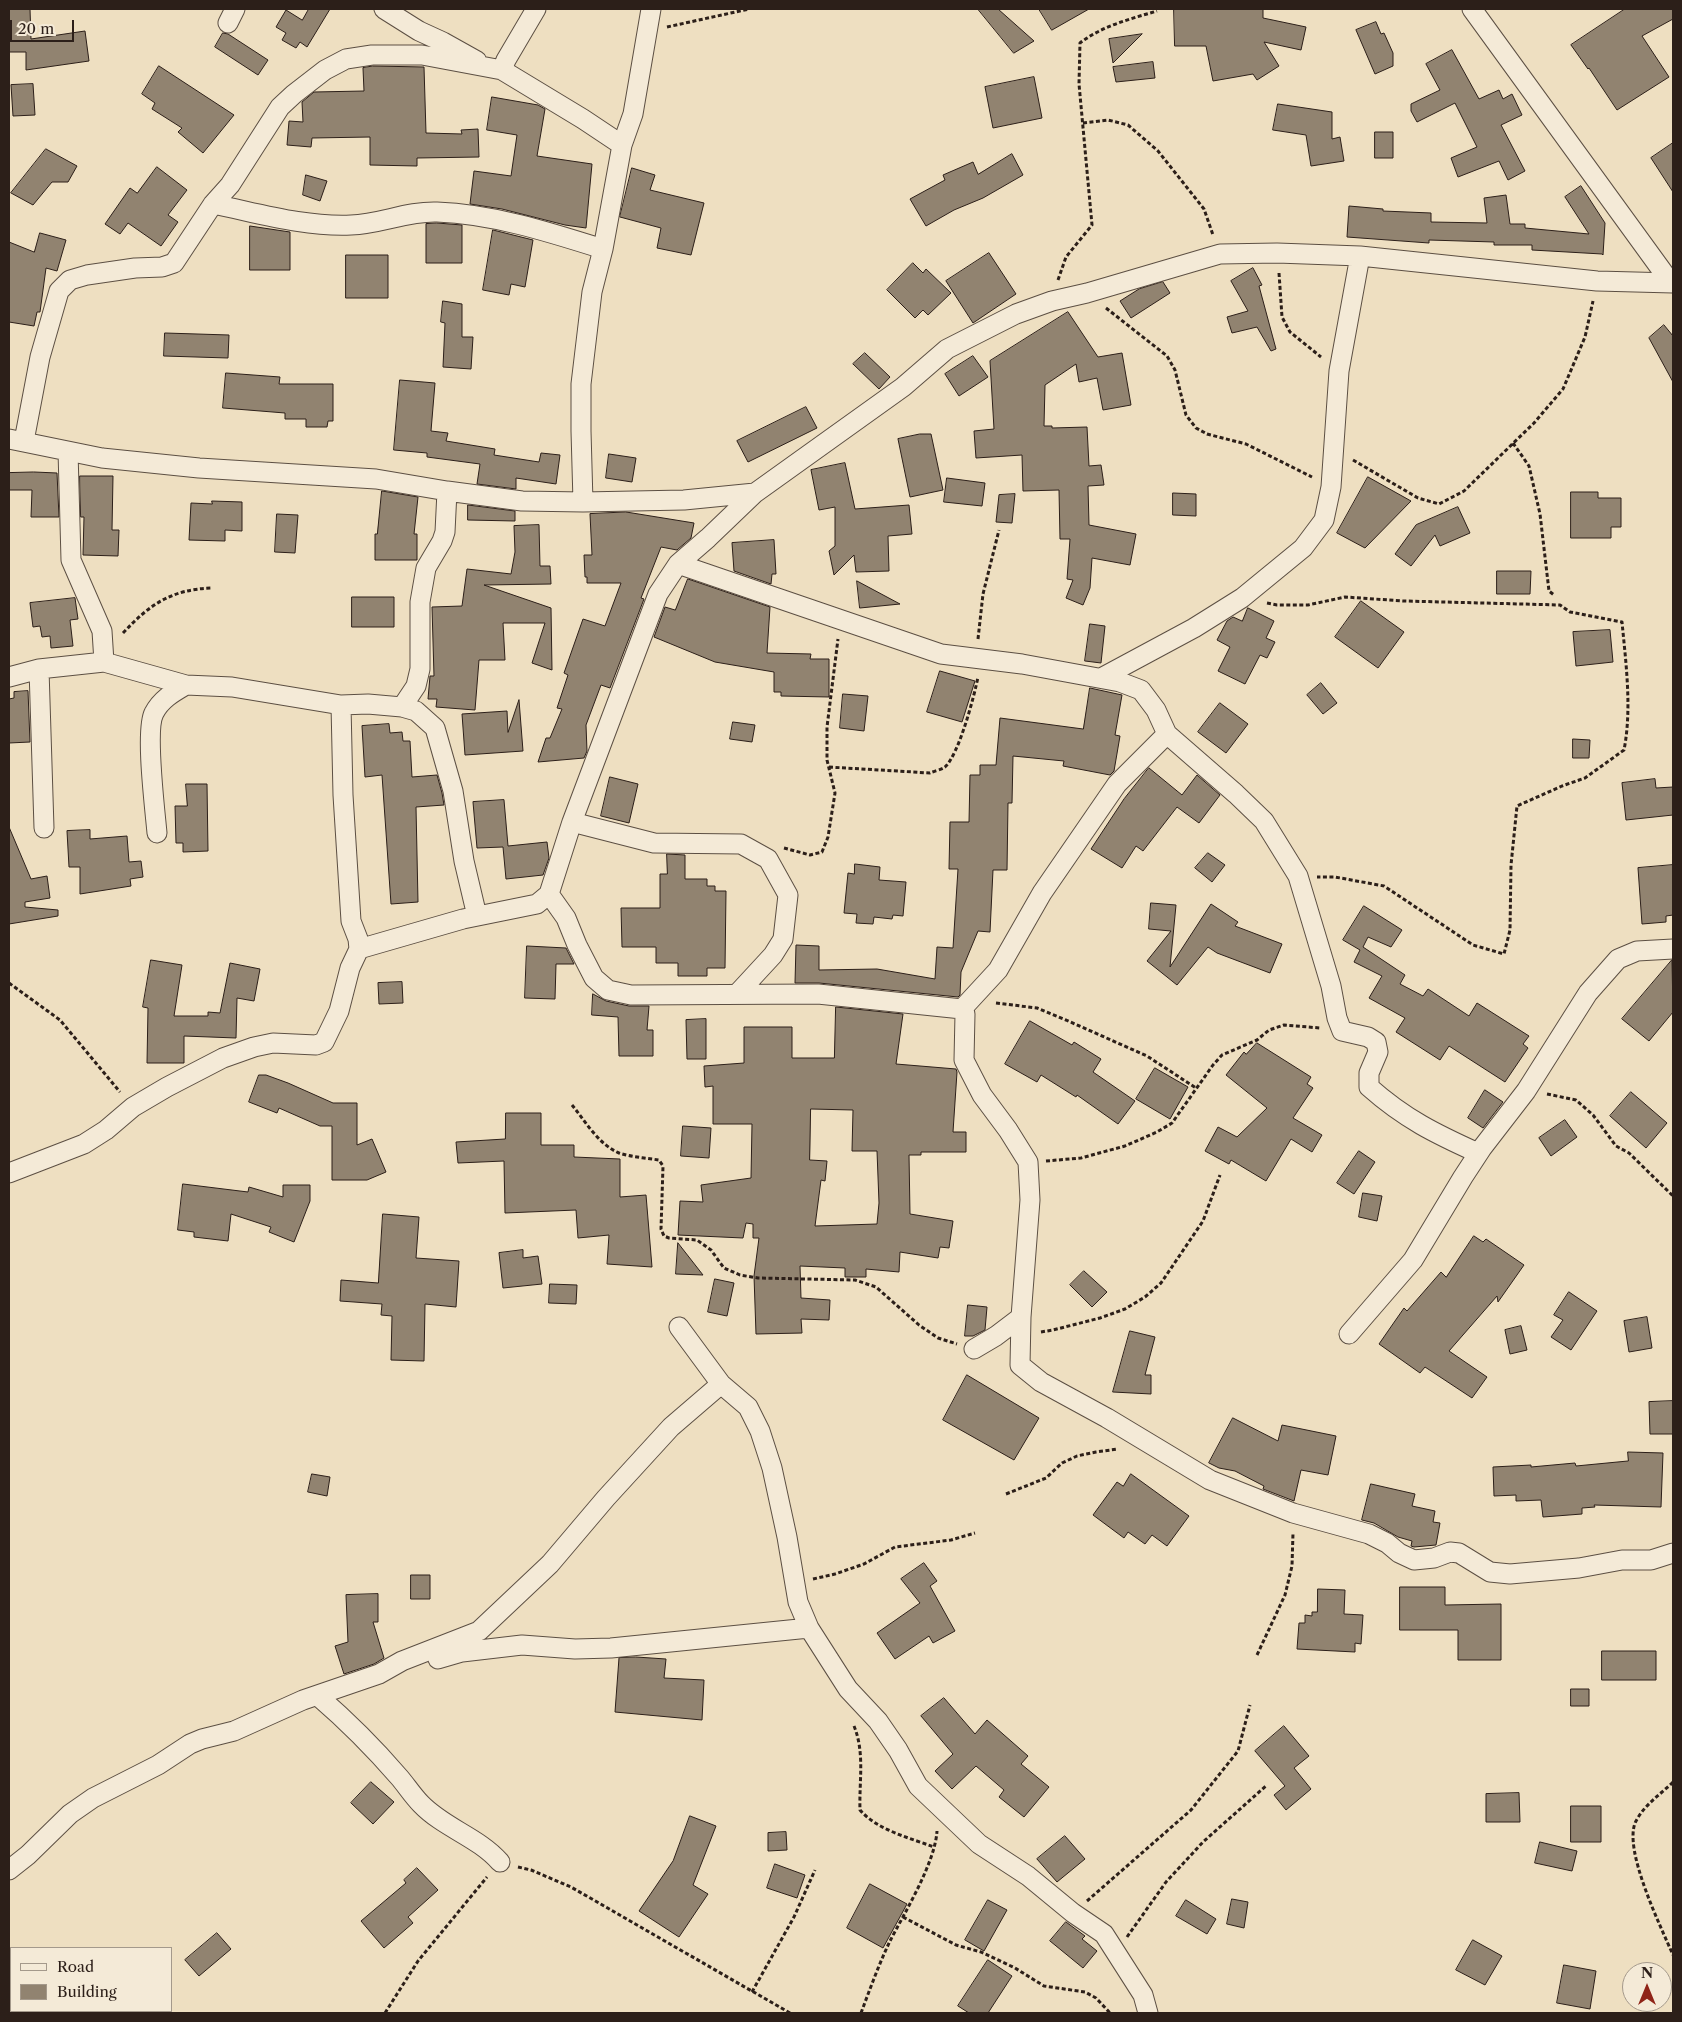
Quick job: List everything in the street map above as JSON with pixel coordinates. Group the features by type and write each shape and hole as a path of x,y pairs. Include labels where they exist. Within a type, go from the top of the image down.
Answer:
{"street":[{"path":"384,9 418,31 495,68 584,119 622,145"},
{"path":"536,9 506,60 495,68 422,55 372,55 346,59 325,70 294,94 280,108 230,185 213,204 174,263 162,267 135,268 87,275 70,280 59,291 16,440 102,458 180,466 376,479 447,492 522,501 684,500 755,492"},
{"path":"584,502 581,384 592,292 603,249 622,145 633,114 651,9"},
{"path":"1472,9 1672,283"},
{"path":"213,204 310,224 366,224 381,222 408,213 466,214 542,230 603,249"},
{"path":"359,949 477,916 537,904 549,894 572,822 658,594 678,564 755,492 904,387 947,349 1016,314 1052,301 1087,293 1220,254 1277,253 1360,256 1597,281 1672,283"},
{"path":"1101,678 1194,628 1242,598 1303,548 1324,520 1331,486 1339,372 1360,256"},
{"path":"68,451 71,560 102,631 104,662"},
{"path":"402,707 416,686 420,669 420,602 426,568 445,532 447,492"},
{"path":"678,564 942,654 1022,664 1101,678 1120,682 1141,690 1156,710 1166,734 1236,794 1264,821 1298,876 1332,986 1337,1018 1342,1031 1368,1037 1376,1042 1378,1052 1369,1073 1370,1087 1391,1107 1428,1130 1478,1153"},
{"path":"9,677 39,669 104,662 115,667 186,685 232,687 341,705 368,704 402,707 416,711 435,728 453,791 464,861 477,916"},
{"path":"39,669 44,828"},
{"path":"157,833 150,732 153,713 166,697 186,685"},
{"path":"9,1173 84,1144 106,1130 133,1107 223,1058 272,1043 316,1045 324,1042 339,1010 350,968 359,949 358,940 351,921 343,795 341,705"},
{"path":"1166,734 1117,784 1042,893 998,970 965,1006 964,1060 982,1095 1008,1130 1028,1162 1030,1200 1020,1365 1041,1382 1108,1418 1210,1480 1293,1513 1369,1534 1414,1560 1434,1558 1450,1552 1459,1552 1490,1572 1498,1574 1579,1568 1622,1560 1651,1560 1673,1552"},
{"path":"572,822 654,843 741,844 768,859 788,896 782,939 773,955 737,994"},
{"path":"549,894 566,918 577,946 594,978 608,990 631,995 818,994 952,1007 965,1006"},
{"path":"1349,1334 1413,1260 1478,1153 1526,1092 1588,993 1618,959 1637,951 1673,949"},
{"path":"974,1350 996,1336 1021,1325"},
{"path":"680,1327 721,1384 748,1407 760,1432 772,1468 798,1602 809,1628 848,1689 878,1721 898,1750 918,1786 980,1844 1028,1876 1073,1913 1104,1934 1143,1995 1148,2013"},
{"path":"9,1870 28,1855 70,1814 93,1798 158,1765 190,1744 234,1731 303,1700 379,1674 392,1666 479,1631 550,1564 606,1498 671,1427 721,1384"},
{"path":"392,1666 446,1657 462,1652 522,1645 575,1649 611,1648 809,1628"},
{"path":"318,1696 352,1726 421,1804 462,1834 480,1842 500,1862"}],"path":[{"path":"647,32 749,9"},
{"path":"1052,301 1066,257 1092,225 1079,84 1080,43 1090,35 1123,21 1157,11"},
{"path":"1083,123 1108,120 1128,125 1158,151 1204,209 1220,254"},
{"path":"1277,253 1282,316 1290,332 1339,372"},
{"path":"1334,450 1418,498 1440,504 1464,492 1534,423 1562,389 1585,337 1597,281"},
{"path":"1087,293 1167,356 1175,370 1186,415 1196,428 1207,434 1246,444 1331,486"},
{"path":"1513,442 1529,466 1540,514 1549,591 1554,595"},
{"path":"829,767 930,773 944,768 955,749 973,703 978,677 976,659 983,594 999,530"},
{"path":"104,662 123,633 146,609 179,592 213,588"},
{"path":"1242,598 1277,606 1308,606 1345,597 1404,601 1560,606 1570,612 1622,622 1628,709 1627,735 1624,750 1585,778 1517,806 1510,865 1510,930 1504,954 1473,946 1384,886 1335,877 1298,876"},
{"path":"783,848 810,855 822,852 828,837 835,793 827,760 827,727 840,618"},
{"path":"9,983 60,1020 97,1067 133,1107"},
{"path":"965,1006 1003,1002 1037,1008 1147,1056 1196,1088"},
{"path":"1028,1162 1082,1158 1125,1146 1157,1132 1172,1123 1222,1055 1257,1040 1268,1030 1284,1025 1342,1031"},
{"path":"1526,1092 1557,1095 1576,1100 1593,1115 1616,1146 1629,1153 1673,1196"},
{"path":"572,1105 599,1140 606,1145 619,1153 659,1160 663,1166 661,1229 664,1236 668,1238 697,1240 711,1250 724,1268 740,1275 758,1278 855,1280 876,1287 919,1325 938,1338 974,1350"},
{"path":"1021,1325 1053,1330 1100,1318 1125,1309 1145,1297 1161,1283 1203,1221 1220,1175"},
{"path":"1006,1494 1046,1478 1062,1464 1077,1456 1148,1443"},
{"path":"1257,1655 1285,1595 1292,1566 1293,1513"},
{"path":"795,1584 835,1574 864,1564 895,1547 951,1540 975,1533"},
{"path":"1073,1913 1191,1810 1238,1751 1250,1704"},
{"path":"852,1721 862,1756 860,1810 884,1827 934,1847"},
{"path":"1673,1782 1646,1805 1635,1822 1633,1842 1647,1896 1673,1955"},
{"path":"1116,1951 1140,1921 1166,1882 1203,1842 1267,1785"},
{"path":"861,2013 889,1944 934,1847 940,1806"},
{"path":"385,2013 418,1961 500,1862 531,1870 571,1887 790,2013"},
{"path":"752,1992 794,1918 815,1870"},
{"path":"903,1917 956,1945 981,1952 1015,1968 1044,1986 1085,1992 1096,1998 1110,2013"}],"building":[{"path":"9,9 30,9 31,39 85,31 89,61 26,70 26,52 9,52"},
{"path":"309,9 330,9 307,47 300,42 296,48 282,40 286,33 276,27 286,10 302,20"},
{"path":"978,9 998,9 1034,41 1014,53"},
{"path":"1039,9 1089,9 1052,30"},
{"path":"1174,9 1263,9 1263,18 1306,27 1301,50 1264,42 1279,66 1257,80 1253,74 1213,81 1206,46 1175,46"},
{"path":"1625,9 1673,9 1673,19 1642,36 1669,77 1617,110 1571,45"},
{"path":"1376,22 1381,34 1384,33 1393,53 1393,66 1375,74 1356,30"},
{"path":"223,33 228,34 268,60 258,75 215,47"},
{"path":"1142,34 1113,63 1109,39"},
{"path":"1452,50 1479,99 1499,90 1503,99 1512,94 1522,115 1501,125 1525,171 1508,180 1499,161 1458,177 1451,158 1477,147 1455,103 1417,122 1411,111 1411,104 1440,90 1426,64"},
{"path":"1153,62 1155,78 1116,82 1113,67"},
{"path":"159,66 234,115 203,153 178,132 182,128 152,109 155,103 142,94"},
{"path":"373,66 424,67 426,133 462,134 461,130 478,129 479,157 417,158 417,166 370,165 370,137 312,138 311,147 287,145 289,121 303,122 302,102 314,92 364,91 363,68"},
{"path":"1034,77 1042,118 993,128 985,87"},
{"path":"33,84 35,115 13,116 11,85"},
{"path":"492,97 538,105 545,109 537,156 592,164 586,228 565,225 502,209 470,204 474,171 511,176 517,135 487,130"},
{"path":"1278,104 1332,112 1332,139 1340,137 1344,161 1311,166 1306,135 1273,130"},
{"path":"1375,132 1393,132 1393,158 1375,158"},
{"path":"1673,143 1673,192 1651,158"},
{"path":"46,149 77,166 68,182 52,182 33,205 11,193"},
{"path":"1012,154 1023,175 983,198 954,210 926,226 910,199 945,180 943,175 973,162 978,174"},
{"path":"157,167 187,190 168,215 178,222 161,246 128,223 120,234 105,224 130,188 137,193"},
{"path":"632,168 655,175 650,190 704,203 691,255 657,248 661,228 620,217"},
{"path":"306,175 327,181 320,201 303,195"},
{"path":"1581,186 1605,223 1603,255 1532,250 1532,245 1494,245 1494,242 1429,240 1429,243 1347,237 1349,206 1383,209 1383,211 1431,213 1431,222 1487,223 1484,198 1506,195 1510,224 1525,224 1525,228 1589,234 1565,197"},
{"path":"426,224 462,225 462,263 426,263"},
{"path":"250,226 290,232 290,270 250,270"},
{"path":"493,230 533,240 525,287 511,284 509,295 483,290"},
{"path":"40,233 66,240 57,271 46,268 40,312 37,312 34,326 9,322 9,242 34,252"},
{"path":"989,253 1016,294 973,323 946,281"},
{"path":"346,255 388,255 388,298 346,298"},
{"path":"913,263 923,273 926,269 951,293 928,315 923,310 915,318 887,290"},
{"path":"1253,268 1262,285 1259,286 1276,349 1271,351 1257,327 1232,333 1227,317 1248,311 1231,281"},
{"path":"1163,282 1170,293 1131,318 1120,301 1139,289"},
{"path":"443,301 462,304 462,337 473,337 471,369 443,367 445,323 441,322"},
{"path":"1068,312 1098,357 1122,353 1131,405 1103,410 1097,378 1079,382 1076,364 1045,385 1044,426 1052,426 1052,428 1087,427 1089,466 1101,465 1104,485 1088,486 1089,525 1136,534 1130,565 1092,558 1090,588 1083,605 1066,598 1073,580 1067,579 1070,539 1060,539 1059,490 1023,491 1022,455 976,458 974,431 994,429 990,361"},
{"path":"1664,325 1673,336 1673,382 1649,338"},
{"path":"165,333 229,335 228,358 164,356"},
{"path":"865,353 890,377 879,389 853,364"},
{"path":"973,356 988,377 959,396 945,374"},
{"path":"226,373 280,377 279,384 333,384 333,421 328,421 327,427 306,427 306,419 285,419 285,413 223,408"},
{"path":"400,380 435,383 431,431 448,433 446,441 495,449 494,455 539,462 541,453 560,455 556,484 516,478 516,489 477,484 480,464 427,457 427,453 394,450"},
{"path":"806,407 817,428 748,462 737,441"},
{"path":"920,434 931,434 943,490 910,497 898,439"},
{"path":"609,454 636,458 632,482 606,478"},
{"path":"845,463 855,509 909,505 912,534 888,536 889,571 856,572 854,555 834,575 829,551 835,546 835,507 819,510 811,470"},
{"path":"9,473 57,473 59,517 31,517 32,490 9,490"},
{"path":"80,476 113,476 112,530 119,530 118,556 83,555 84,517 81,517"},
{"path":"1368,477 1411,501 1365,548 1337,533"},
{"path":"947,478 985,483 982,506 944,502"},
{"path":"382,491 418,497 414,534 417,534 417,560 375,560 375,534 377,534"},
{"path":"1571,492 1598,492 1598,498 1621,498 1621,527 1611,527 1611,538 1571,538"},
{"path":"1173,493 1196,494 1196,516 1173,515"},
{"path":"1015,494 1012,523 996,522 999,495"},
{"path":"212,501 242,502 242,531 225,530 225,541 189,540 191,503 212,504"},
{"path":"468,505 515,511 515,521 468,520"},
{"path":"1458,507 1470,533 1440,546 1435,535 1411,566 1395,554 1416,525"},
{"path":"626,512 694,523 691,538 677,550 661,547 641,598 644,599 610,688 601,685 586,725 587,751 584,758 538,762 546,738 550,738 562,709 557,708 568,675 564,673 583,619 605,626 621,583 587,583 584,555 592,555 590,514"},
{"path":"277,514 298,515 295,553 275,552"},
{"path":"539,525 540,566 550,566 551,584 484,585 551,608 552,670 532,663 545,623 503,623 505,660 479,660 475,710 436,707 437,699 428,699 430,676 434,676 432,607 462,606 467,569 511,574 515,552 514,526"},
{"path":"774,540 776,574 772,574 771,584 734,571 732,543"},
{"path":"1497,571 1531,571 1530,594 1497,594"},
{"path":"688,579 770,607 767,653 811,654 810,659 829,659 829,697 781,696 781,692 774,692 774,672 715,662 654,637 665,607 675,610"},
{"path":"857,581 900,604 860,608"},
{"path":"352,597 394,597 394,627 352,627"},
{"path":"75,598 78,619 70,620 73,646 51,648 50,636 42,637 40,626 33,627 30,603"},
{"path":"1361,601 1404,632 1378,668 1335,637"},
{"path":"1248,608 1274,621 1266,638 1275,642 1267,658 1260,655 1245,684 1218,671 1230,647 1217,640 1227,621 1233,617 1242,621"},
{"path":"1090,624 1105,626 1101,663 1085,661"},
{"path":"1610,630 1613,662 1576,666 1573,632"},
{"path":"940,671 975,681 962,722 927,712"},
{"path":"1321,683 1337,703 1323,714 1307,695"},
{"path":"1090,688 1122,695 1115,735 1120,736 1114,771 1110,775 1063,766 1064,761 1013,756 1012,803 1008,803 1007,870 993,870 990,932 978,931 961,972 960,995 958,997 819,983 795,983 796,945 819,946 819,970 877,969 935,979 937,947 953,948 958,869 949,869 950,822 969,822 970,775 980,775 980,765 996,765 1000,718 1083,729"},
{"path":"28,691 30,742 9,743 9,699 14,698 14,692"},
{"path":"843,694 868,696 864,731 840,728"},
{"path":"519,700 523,751 465,755 462,714 507,711 508,732"},
{"path":"1220,703 1248,724 1226,753 1198,732"},
{"path":"733,722 755,725 752,742 730,739"},
{"path":"389,724 390,733 402,732 403,741 410,741 412,777 437,775 444,805 416,807 418,902 391,904 382,775 365,777 362,726"},
{"path":"1573,739 1590,740 1589,758 1573,758"},
{"path":"1149,768 1182,795 1197,775 1220,795 1199,823 1177,807 1143,851 1136,846 1122,868 1091,849 1124,799"},
{"path":"610,777 638,784 629,823 601,816"},
{"path":"1655,779 1656,788 1673,787 1673,815 1626,820 1622,783"},
{"path":"186,784 207,784 208,851 183,852 183,843 176,843 175,806 187,806"},
{"path":"504,800 508,846 547,842 549,858 543,875 506,879 503,847 477,848 473,802"},
{"path":"9,827 31,879 47,876 50,898 25,902 25,907 58,910 58,916 9,924"},
{"path":"90,830 90,839 127,836 129,862 141,861 143,877 130,879 131,886 80,894 80,867 69,867 67,831"},
{"path":"1208,853 1225,865 1212,882 1195,868"},
{"path":"667,854 685,855 685,879 707,879 707,886 715,886 715,891 726,891 725,968 707,968 707,976 678,976 678,963 656,963 656,947 622,947 621,908 660,908 660,874 667,874"},
{"path":"855,864 880,867 879,880 906,882 903,916 893,915 892,919 874,917 873,924 856,923 857,914 844,913 848,873 854,874"},
{"path":"1673,865 1673,915 1666,916 1666,922 1642,924 1638,868"},
{"path":"1151,903 1176,905 1170,967 1211,904 1238,922 1235,926 1282,944 1270,973 1217,953 1208,947 1177,985 1147,961 1171,931 1149,929"},
{"path":"1364,906 1402,930 1391,947 1368,937 1363,947 1405,975 1400,984 1423,996 1428,989 1469,1016 1477,1003 1529,1036 1523,1044 1528,1048 1505,1082 1449,1046 1440,1060 1396,1032 1405,1018 1369,998 1382,976 1354,962 1360,950 1343,940"},
{"path":"527,946 566,948 574,964 556,964 555,999 525,998"},
{"path":"151,960 182,965 174,1016 208,1016 208,1012 220,1013 230,963 260,969 254,1001 237,998 236,1038 184,1036 184,1063 147,1063 148,1008 143,1007"},
{"path":"1672,960 1673,1012 1649,1041 1622,1019"},
{"path":"402,982 403,1003 379,1004 378,983"},
{"path":"593,994 606,1001 629,1006 649,1006 647,1030 653,1030 653,1056 619,1056 618,1017 592,1015"},
{"path":"836,1007 903,1014 896,1064 956,1069 953,1132 966,1132 966,1152 921,1152 921,1155 909,1155 910,1214 953,1221 949,1248 940,1247 938,1258 900,1252 899,1272 866,1269 866,1277 845,1277 845,1268 800,1266 801,1298 830,1300 829,1320 801,1319 802,1333 756,1334 754,1276 759,1238 753,1238 753,1224 746,1223 743,1238 678,1235 680,1201 703,1202 701,1185 751,1178 752,1124 713,1124 713,1086 705,1087 704,1066 744,1063 744,1027 792,1027 792,1058 834,1058","holes":["811,1109 853,1110 852,1151 877,1151 879,1203 877,1224 815,1226 821,1180 825,1181 827,1161 810,1160"]},
{"path":"706,1019 706,1059 687,1059 686,1020"},
{"path":"1030,1021 1072,1045 1074,1042 1101,1059 1093,1072 1135,1101 1118,1124 1077,1095 1076,1097 1041,1075 1037,1082 1005,1064"},
{"path":"1257,1043 1311,1077 1307,1084 1313,1088 1293,1118 1322,1135 1312,1152 1291,1139 1266,1181 1231,1160 1229,1164 1205,1151 1218,1127 1237,1137 1267,1108 1226,1075 1244,1052 1246,1054"},
{"path":"1155,1068 1188,1087 1170,1119 1136,1099"},
{"path":"259,1075 266,1075 288,1083 333,1103 357,1103 357,1145 372,1139 386,1172 367,1180 332,1180 332,1126 320,1126 279,1108 277,1113 249,1102"},
{"path":"1485,1090 1503,1102 1483,1128 1468,1118"},
{"path":"1631,1092 1667,1123 1646,1148 1610,1116"},
{"path":"506,1113 541,1113 541,1145 574,1145 574,1157 620,1159 620,1197 646,1195 652,1267 607,1264 609,1235 578,1238 576,1210 505,1213 504,1161 458,1163 456,1142 505,1139"},
{"path":"1565,1120 1577,1137 1551,1156 1539,1138"},
{"path":"683,1126 711,1128 709,1158 681,1156"},
{"path":"1359,1151 1375,1162 1354,1194 1337,1183"},
{"path":"183,1184 248,1192 249,1187 283,1197 283,1185 310,1185 310,1201 294,1242 269,1232 271,1227 231,1214 228,1241 194,1237 194,1232 178,1230"},
{"path":"1363,1193 1382,1196 1377,1221 1359,1217"},
{"path":"383,1214 419,1217 416,1258 459,1261 456,1307 425,1304 424,1361 391,1360 392,1316 381,1315 382,1304 340,1301 341,1280 378,1283"},
{"path":"1474,1236 1483,1242 1486,1239 1524,1265 1498,1302 1497,1296 1449,1351 1487,1377 1472,1398 1425,1367 1420,1373 1379,1344 1404,1308 1407,1311 1441,1272 1446,1277"},
{"path":"678,1243 703,1275 676,1274"},
{"path":"523,1250 523,1258 538,1256 542,1284 503,1288 499,1253"},
{"path":"1084,1271 1107,1292 1092,1307 1070,1285"},
{"path":"715,1279 734,1283 727,1316 708,1312"},
{"path":"550,1284 577,1285 576,1304 549,1303"},
{"path":"1569,1292 1597,1311 1571,1350 1551,1337 1563,1320 1554,1315"},
{"path":"968,1305 987,1307 985,1330 973,1336 965,1336"},
{"path":"1647,1317 1652,1348 1629,1352 1624,1321"},
{"path":"1521,1326 1527,1350 1510,1354 1505,1330"},
{"path":"1130,1331 1155,1337 1145,1375 1151,1375 1151,1394 1113,1392"},
{"path":"967,1375 1039,1418 1014,1460 943,1420"},
{"path":"1673,1401 1673,1434 1650,1434 1649,1402"},
{"path":"1233,1418 1278,1441 1282,1425 1336,1436 1328,1475 1301,1470 1294,1501 1263,1489 1264,1486 1235,1471 1219,1468 1209,1463"},
{"path":"1628,1452 1663,1453 1661,1507 1594,1505 1595,1507 1582,1508 1582,1514 1543,1517 1541,1500 1516,1501 1516,1495 1494,1496 1493,1467 1531,1465 1531,1467 1575,1463 1576,1466 1628,1461"},
{"path":"312,1474 330,1477 327,1496 308,1492"},
{"path":"1131,1474 1189,1516 1167,1546 1152,1535 1145,1544 1128,1532 1124,1538 1093,1515 1117,1482 1123,1486"},
{"path":"1371,1484 1415,1494 1412,1506 1435,1511 1433,1522 1440,1523 1436,1545 1411,1546 1412,1541 1398,1537 1374,1523 1362,1520"},
{"path":"924,1563 937,1581 930,1586 955,1631 933,1643 929,1636 895,1659 877,1633 920,1603 901,1579"},
{"path":"411,1575 430,1575 430,1599 411,1599"},
{"path":"1400,1587 1445,1587 1445,1605 1501,1604 1501,1660 1458,1660 1458,1630 1400,1630"},
{"path":"1318,1589 1345,1590 1344,1614 1363,1615 1361,1644 1355,1643 1355,1652 1297,1649 1299,1623 1305,1623 1305,1615 1312,1616 1312,1612 1317,1612"},
{"path":"378,1594 378,1622 373,1622 384,1658 374,1664 344,1674 335,1646 348,1642 346,1595"},
{"path":"1602,1651 1656,1651 1656,1680 1602,1680"},
{"path":"619,1658 666,1659 664,1678 704,1680 702,1720 615,1712"},
{"path":"1571,1689 1589,1689 1589,1706 1571,1706"},
{"path":"944,1698 975,1734 987,1720 1028,1756 1021,1764 1049,1787 1024,1817 999,1797 1004,1790 976,1766 952,1789 935,1771 953,1754 921,1716"},
{"path":"1284,1726 1309,1756 1294,1768 1311,1789 1286,1810 1274,1795 1285,1786 1255,1751"},
{"path":"371,1782 394,1802 373,1824 351,1803"},
{"path":"1519,1793 1520,1822 1486,1822 1486,1794"},
{"path":"1571,1806 1601,1806 1601,1842 1571,1842"},
{"path":"690,1816 716,1826 693,1885 708,1894 679,1937 639,1911 673,1861"},
{"path":"786,1832 787,1850 768,1851 768,1833"},
{"path":"1065,1836 1085,1859 1057,1882 1037,1859"},
{"path":"1540,1842 1577,1851 1572,1871 1535,1863"},
{"path":"775,1864 805,1875 797,1898 767,1888"},
{"path":"417,1868 438,1890 408,1917 413,1923 384,1948 361,1921 406,1883 404,1880"},
{"path":"870,1884 907,1904 883,1948 847,1928"},
{"path":"1232,1899 1248,1902 1244,1928 1227,1924"},
{"path":"988,1900 1007,1910 984,1951 965,1940"},
{"path":"1186,1900 1216,1919 1207,1934 1176,1916"},
{"path":"1066,1922 1085,1936 1082,1939 1097,1951 1083,1968 1050,1941"},
{"path":"217,1933 231,1949 199,1976 185,1960"},
{"path":"1473,1940 1502,1956 1485,1985 1456,1970"},
{"path":"988,1960 1012,1976 988,2013 969,2013 958,2006"},
{"path":"1564,1965 1596,1971 1590,2009 1557,2003"}]}
